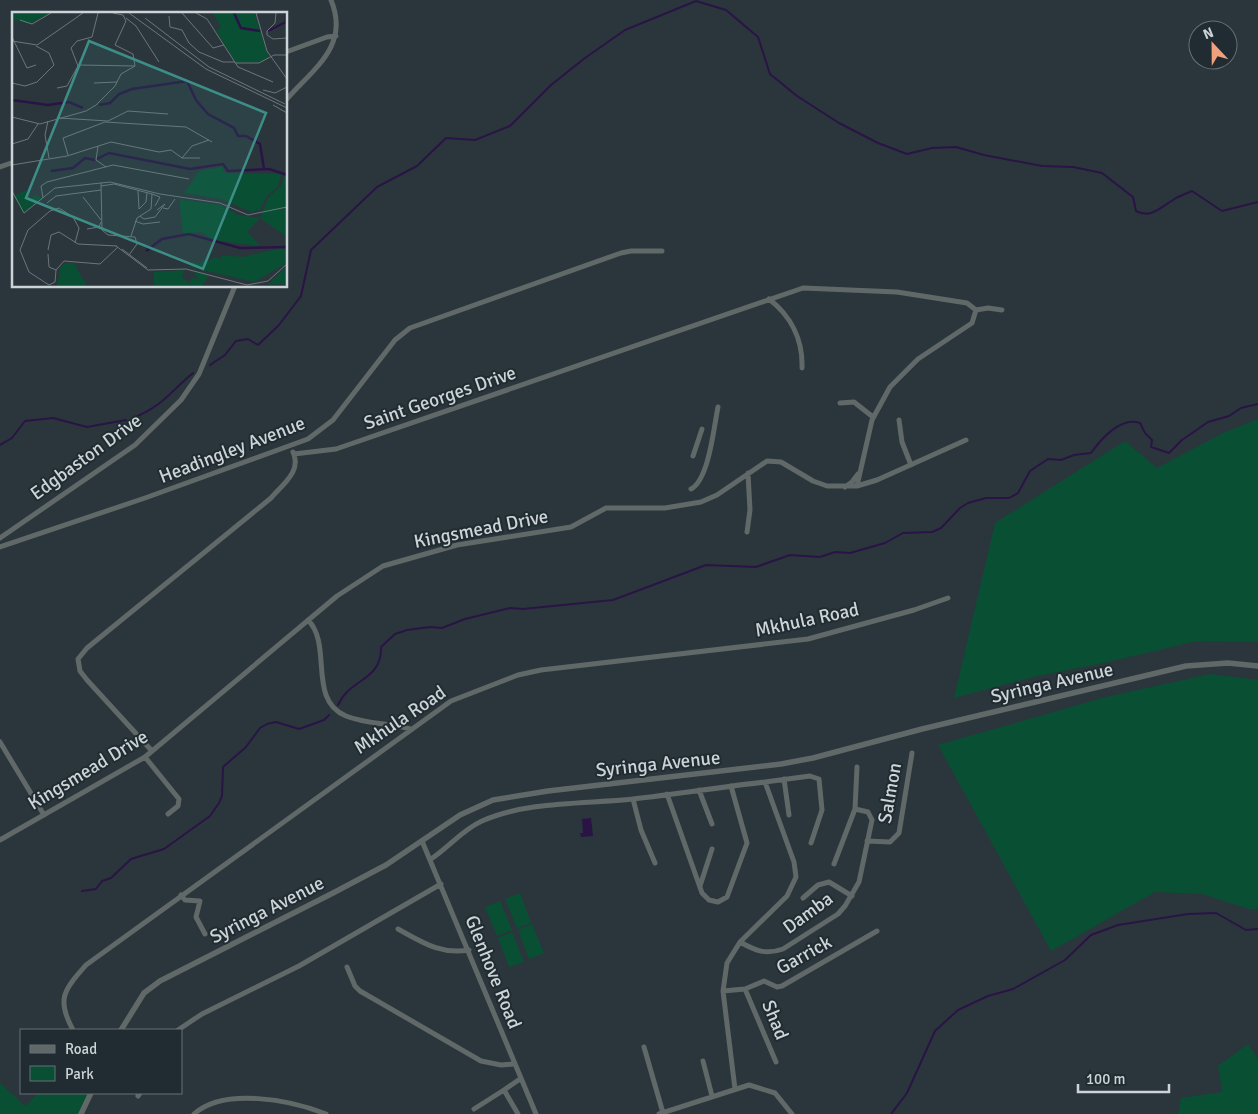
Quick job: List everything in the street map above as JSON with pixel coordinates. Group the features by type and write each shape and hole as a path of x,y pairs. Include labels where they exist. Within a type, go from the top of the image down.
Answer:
{"street":[{"path":"288,98 328,53 336,36 337,25 330,0"},
{"path":"288,51 327,37 336,36"},
{"path":"0,167 12,163"},
{"name":"Headingley Avenue","path":"0,547 308,440 329,424 395,340 410,328 621,254 631,251 662,251"},
{"name":"Edgbaston Drive","path":"0,538 135,444 174,407 192,387 199,374 234,288"},
{"name":"Saint Georges Drive","path":"294,454 336,449 803,288 838,288 937,297 967,303 976,310 988,308 1002,310"},
{"path":"770,299 787,313 800,346 802,368"},
{"path":"857,486 873,418 890,387 918,359 972,323 976,310"},
{"path":"840,403 854,402 873,418"},
{"path":"691,489 697,485 704,472 718,408"},
{"path":"899,420 902,442 911,464"},
{"path":"693,456 702,429"},
{"name":"Kingsmead Drive","path":"0,840 144,757 308,620 372,571 388,564 457,545 571,527 606,508 665,508 700,502 717,494 762,464 773,460 788,466 813,481 827,486 842,488 857,486 877,480 966,440"},
{"path":"152,751 87,680 80,671 78,659 87,648 271,498 295,470 297,462 290,447"},
{"path":"861,469 864,479 877,480"},
{"path":"842,488 852,482 861,469"},
{"path":"747,532 750,510 748,473"},
{"name":"Mkhula Road","path":"73,1029 62,1006 63,998 69,984 86,965 180,895 451,701 534,671 808,639 914,610 948,598"},
{"path":"308,620 317,635 326,694 334,708 350,718 410,729"},
{"name":"Syringa Avenue","path":"122,1029 134,1006 152,986 386,865 472,808 503,798 781,764 1186,666 1228,662 1258,666"},
{"path":"0,742 44,816"},
{"name":"Salmon","path":"867,841 890,842 899,833 912,753"},
{"path":"144,757 179,799 178,806 168,814"},
{"name":"Damba","path":"834,864 855,809 857,767"},
{"path":"430,859 445,849 463,831 501,814 545,807 633,799 814,776 819,779 822,810 811,843"},
{"path":"784,779 789,815"},
{"path":"735,1089 723,991 727,963 740,942 787,896 796,877 794,862 765,782"},
{"path":"667,794 700,886 709,900 724,900 729,892 746,843 731,786"},
{"path":"699,790 712,824"},
{"path":"633,799 641,830 655,863"},
{"name":"Damba","path":"740,942 764,953 783,949 838,914 852,896 859,882 872,820 870,814 855,809"},
{"name":"Glenhove Road","path":"422,841 469,950 513,1064 536,1114"},
{"path":"700,886 712,848"},
{"path":"804,898 818,885 825,882 835,884 852,896"},
{"path":"180,1029 202,1014 299,966 441,884"},
{"path":"180,895 185,900 200,901 196,917 205,934"},
{"path":"398,929 436,949 452,952 469,950"},
{"name":"Garrick","path":"723,991 746,989 764,981 777,987 782,986 877,931"},
{"path":"347,967 354,986 405,1018 481,1061 501,1065 513,1064"},
{"name":"Shad","path":"746,989 776,1062"},
{"path":"644,1047 661,1113 749,1086 775,1093 792,1114"},
{"path":"703,1060 712,1096"},
{"path":"474,1109 520,1079"},
{"path":"504,1090 518,1114"},
{"path":"81,1114 91,1094"},
{"path":"194,1114 212,1103 226,1099 286,1102 326,1114"}],"green space":[{"path":"1258,419 1258,642 1197,641 1033,677 954,698 995,523 1125,441 1157,468 1223,433"},
{"path":"1210,674 1258,680 1258,908 1253,910 1202,894 1155,892 1051,951 938,745 1106,697"},
{"path":"520,893 531,923 517,928 505,899"},
{"path":"500,901 512,930 497,936 485,907"},
{"path":"532,924 544,953 529,959 518,930"},
{"path":"512,932 524,962 509,967 498,938"},
{"path":"1248,1044 1258,1059 1258,1114 1178,1114 1181,1098 1222,1092 1218,1066"},
{"path":"0,1083 25,1106 37,1094 90,1094 80,1114 0,1114"}],"shaded area":[{"path":"591,818 593,836 581,837 580,833 583,833 582,819"}],"waterway":[{"path":"210,365 225,355 236,341 248,339 258,345 279,325 301,296 311,250 377,187 417,166 446,138 475,140 510,126 551,85 625,30 696,1 726,10 758,37 770,74 797,96 839,123 878,143 907,154 932,148 956,147 984,155 1042,166 1073,167 1102,173 1133,197 1136,211 1146,214 1156,211 1177,197 1192,191 1222,211 1258,202"},
{"path":"133,418 152,409 193,373"},
{"path":"338,705 343,696 376,667 380,658 381,647 395,634 407,630 430,627 442,628 465,619 510,608 523,609 613,600 706,565 756,567 790,555 820,557 835,552 850,553 885,543 903,533 932,532 941,528 960,508 968,503 986,498 1009,498 1018,493 1030,471 1048,459 1061,460 1074,455 1091,453 1112,430 1126,423 1140,423 1145,433 1152,440 1151,447 1169,453 1182,440 1208,422 1229,416 1241,408 1258,404"},
{"path":"0,445 12,438 25,421 53,418 87,427 126,420"},
{"path":"82,891 96,889 102,881 111,878 131,859 164,849 210,816 222,796 223,767 246,747 260,728 276,722 299,729 324,720 329,715"},
{"path":"891,1114 907,1093 935,1031 958,1010 988,996 1013,989 1065,960 1091,935 1118,925 1188,914 1216,913 1246,930 1258,929"}]}
